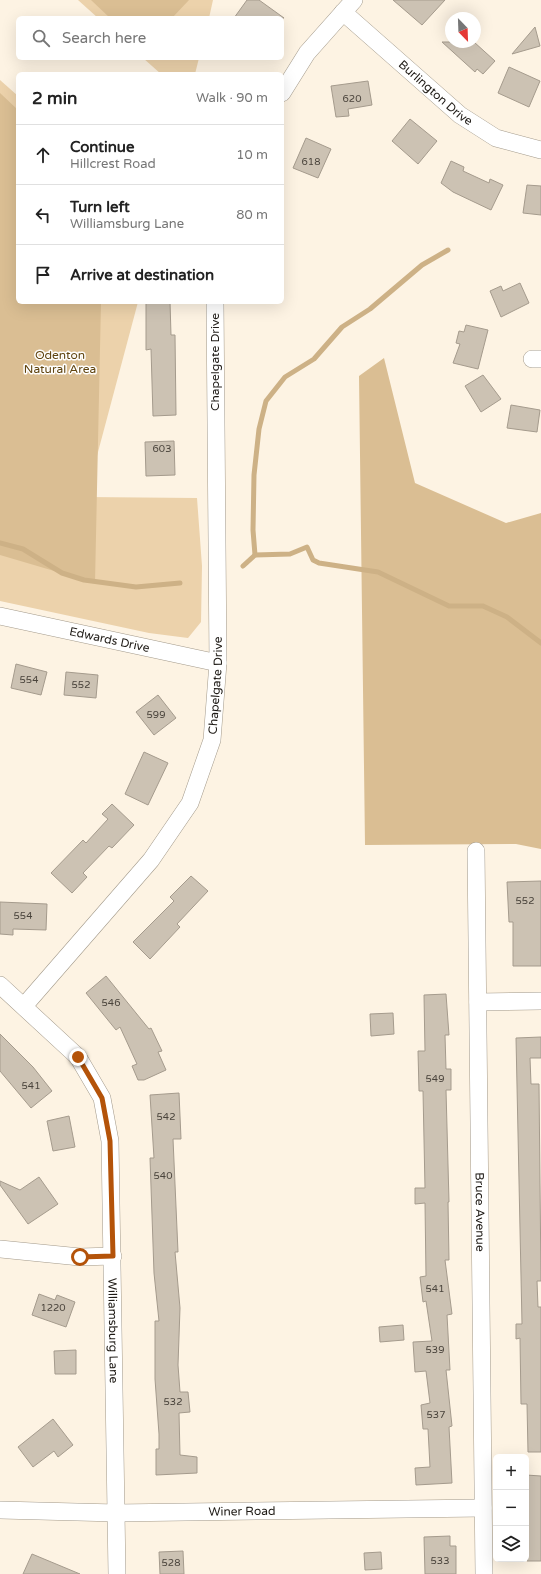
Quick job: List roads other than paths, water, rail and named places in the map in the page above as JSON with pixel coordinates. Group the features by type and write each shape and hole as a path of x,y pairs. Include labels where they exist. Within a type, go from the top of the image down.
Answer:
{"street":[{"path":"284,90 307,54 348,6"},
{"name":"Burlington Drive","path":"348,6 460,115 496,138 541,150"},
{"name":"Chapelgate Drive","path":"24,1006 151,860 190,803 212,740 218,663 215,304"},
{"name":"Edwards Drive","path":"0,616 218,663"},
{"name":"Bruce Avenue","path":"476,851 484,1574"},
{"name":"Williamsburg Lane","path":"0,985 78,1057 102,1098 110,1141 117,1574"},
{"path":"478,1002 541,1001"},
{"path":"0,1249 80,1257 113,1256"},
{"name":"Winer Road","path":"0,1510 116,1513 483,1508"}],"waterway":[{"path":"255,555 253,530 254,475 259,429 266,401 285,377 314,359 342,327 370,309 422,265 448,250"},
{"path":"0,543 23,549 62,573 84,580 136,587 180,583"},
{"path":"243,566 255,555 290,554 307,547 313,560 319,563 378,572 449,606 483,606 507,617 541,643"}],"park label":[{"name":"Odenton Natural Area","path":"60,362"}]}
